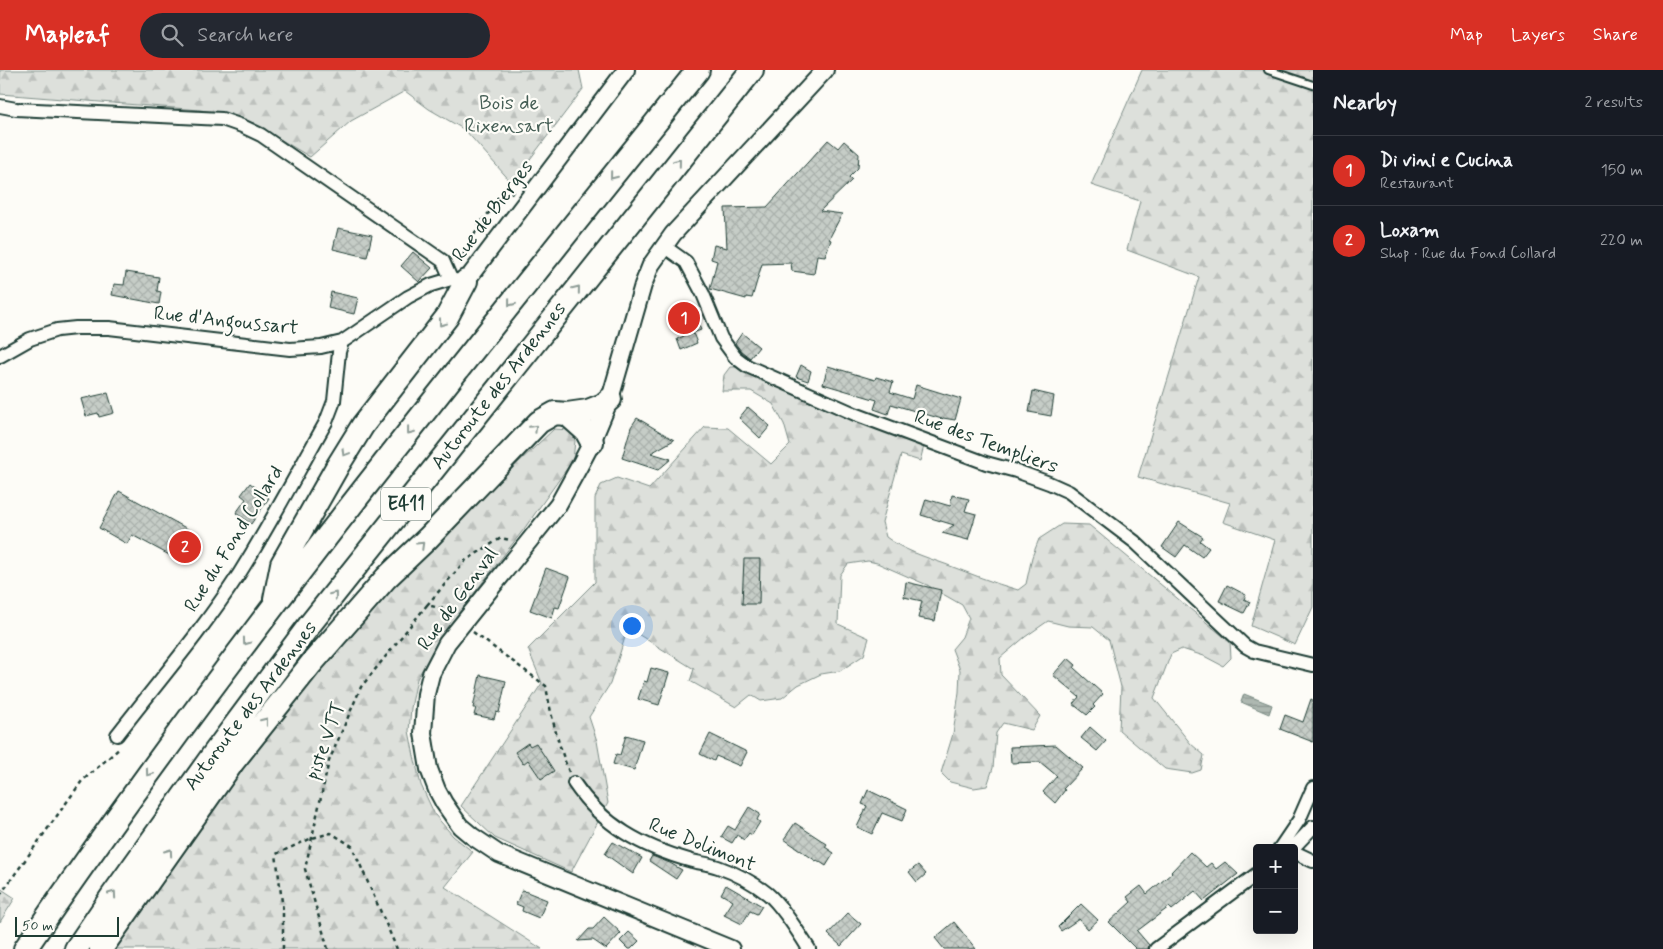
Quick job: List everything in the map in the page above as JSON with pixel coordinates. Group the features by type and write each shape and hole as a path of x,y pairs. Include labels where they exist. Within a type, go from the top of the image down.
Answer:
{"highway":[{"name":"Autoroute des Ardennes","path":"25,949 76,875 275,603 511,302 698,70"},
{"name":"Autoroute des Ardennes","path":"76,949 209,760 311,623 752,70"},
{"path":"275,603 282,564 337,467 363,424 447,317 459,280"},
{"path":"100,949 233,762 311,664 386,578 428,538 539,422 555,413 567,414 588,411 610,399"},
{"path":"567,414 579,423 592,442"}],"street":[{"name":"Rue de Bierges","path":"459,280 626,70"},
{"name":"Rue de Genval","path":"731,949 499,854 472,836 456,820 440,796 429,769 422,733 423,713 431,674 447,643 558,504 592,442 610,399 642,284 651,265 679,228 825,70"},
{"path":"0,106 16,109 222,119 242,126 261,135 444,261 459,280"},
{"name":"Rue des Templiers","path":"665,247 686,262 703,294 721,338 735,357 746,366 855,414 986,463 1050,483 1068,492 1095,510 1135,542 1245,646 1254,651 1313,664"},
{"name":"Rue d'Angoussart","path":"0,356 30,339 57,330 76,328 109,328 290,349 321,347 342,342 408,297 431,285 459,280"},
{"name":"Rue du Fond Collard","path":"120,741 230,587 251,554 326,422 334,401 342,342"},
{"name":"Rue Dolimont","path":"574,783 604,819 629,836 690,860 718,867 752,883 769,895 809,949"},
{"path":"1283,844 1299,820 1313,788"},
{"path":"1297,844 1313,827"},
{"path":"1298,854 1313,861"},
{"path":"1156,949 1253,877"}],"lane":[{"path":"1268,70 1313,85"}],"path":[{"path":"462,256 481,222 518,187"},
{"name":"piste VTT","path":"328,949 305,869 329,761 361,687 465,561 501,538 526,543"},
{"path":"427,605 470,615 473,632 546,686 552,719 562,756 574,783"},
{"path":"0,895 82,781 120,741"},
{"path":"283,949 283,910 276,854 312,838 331,833 352,846 397,949"}],"green space":[{"name":"Bois de Rixensart","path":"0,70 579,70 583,89 512,183 465,130 429,109 405,91 351,121 310,157 253,123 228,114 200,110 0,94"},
{"path":"1142,70 1313,70 1313,607 1295,645 1251,626 1275,540 1223,522 1230,503 1138,477 1199,277 1127,250 1140,201 1091,185"},
{"path":"730,367 736,367 816,405 924,446 920,461 901,455 882,522 886,537 900,546 922,556 1018,590 1026,584 1032,557 1039,539 1062,524 1089,525 1230,642 1231,658 1223,666 1204,656 1182,649 1171,654 1154,698 1191,744 1204,755 1201,770 1192,773 1165,769 1119,730 1121,687 1109,640 1093,627 1068,626 1048,621 1000,658 1001,675 1040,716 1032,730 1003,723 996,733 993,768 987,786 974,788 950,782 941,773 953,734 959,692 960,670 952,649 962,637 969,618 962,605 927,585 877,563 868,561 848,564 840,575 838,624 869,638 864,655 840,671 821,674 798,685 782,698 761,701 751,695 736,707 690,681 694,669 628,628 610,684 589,717 597,741 608,803 571,872 495,838 461,806 542,683 528,649 595,582 595,498 601,485 617,478 649,489 705,427 728,428 771,464 790,445 784,424 773,404 751,391 722,391 724,375"},
{"path":"554,429 571,430 575,441 573,460 524,529 438,640 417,679 411,708 409,731 421,785 435,815 453,836 473,852 445,887 542,949 116,949 273,721 385,588"},
{"path":"0,888 15,898 0,922"}],"shaded area":[{"path":"1244,694 1272,705 1269,714 1241,702"}],"building":[{"path":"828,140 838,148 844,141 859,154 858,168 849,177 852,180 820,211 842,214 829,239 831,240 825,256 817,255 814,274 792,271 791,263 762,264 752,298 746,297 746,299 710,289 717,261 711,259 714,245 727,248 725,208 767,207"},
{"path":"338,228 372,235 367,257 333,249"},
{"path":"413,252 432,268 419,282 401,266"},
{"path":"126,272 159,277 157,291 161,292 159,304 112,295 114,284 124,285"},
{"path":"331,292 358,298 354,314 328,308"},
{"path":"691,306 701,330 693,333 697,343 681,350 677,339 684,336 674,313"},
{"path":"742,333 759,347 750,358 735,343"},
{"path":"801,365 811,371 808,381 796,377"},
{"path":"828,366 875,380 876,377 893,382 890,392 912,399 916,385 961,399 955,420 942,419 891,404 888,414 874,409 877,400 823,384"},
{"path":"1033,391 1054,396 1051,416 1029,412"},
{"path":"108,393 114,413 99,417 98,413 86,416 81,399"},
{"path":"748,407 770,426 760,438 739,418"},
{"path":"637,418 674,440 651,453 671,459 658,470 622,458 631,427"},
{"path":"250,483 269,498 251,524 236,513 246,499 241,495"},
{"path":"119,491 202,537 186,564 132,535 127,544 99,528"},
{"path":"952,495 969,499 965,511 976,514 968,540 942,533 954,525 921,515 926,499 950,506"},
{"path":"1179,522 1203,537 1200,541 1209,548 1202,557 1185,545 1176,557 1162,547"},
{"path":"744,559 760,559 759,604 742,604"},
{"path":"546,568 570,577 559,608 555,607 552,618 530,610"},
{"path":"906,582 941,590 935,621 918,618 922,601 904,597"},
{"path":"1227,585 1246,595 1244,599 1250,602 1244,613 1219,601"},
{"path":"1068,658 1076,665 1074,668 1103,694 1093,705 1095,707 1087,715 1073,704 1079,697 1053,675"},
{"path":"651,668 669,673 659,705 638,699 644,681 647,682"},
{"path":"480,675 506,681 499,713 496,712 494,719 474,715 476,708 473,708"},
{"path":"1311,699 1313,700 1313,742 1280,729 1285,715 1303,722"},
{"path":"1090,727 1106,741 1097,751 1081,738"},
{"path":"710,734 747,752 740,766 716,756 714,761 700,754"},
{"path":"626,735 643,740 634,770 613,764 616,754 620,755"},
{"path":"528,743 530,746 536,743 554,771 541,779 528,760 523,764 515,752"},
{"path":"1056,745 1083,768 1063,789 1065,790 1055,803 1043,792 1057,776 1040,762 1011,763 1010,747"},
{"path":"868,790 907,809 902,821 882,813 872,834 857,827 867,806 862,804"},
{"path":"749,807 760,814 757,820 760,822 752,835 749,833 744,840 737,835 732,843 721,837 728,826 735,830"},
{"path":"795,823 827,844 825,847 834,853 826,866 784,839"},
{"path":"613,842 642,858 633,874 605,854"},
{"path":"1190,852 1206,867 1211,863 1216,869 1225,862 1238,874 1204,901 1195,891 1172,910 1169,907 1137,931 1149,945 1148,949 1136,949 1109,922 1131,902 1127,897 1141,886 1147,894 1172,873"},
{"path":"652,856 682,870 676,879 649,861"},
{"path":"918,865 926,874 917,882 909,872"},
{"path":"726,885 762,906 757,914 750,911 742,924 724,915 733,901 721,894"},
{"path":"522,890 547,900 539,918 522,911 523,907 516,904"},
{"path":"1081,904 1098,920 1088,929 1079,919 1061,931 1058,927"},
{"path":"848,913 861,924 841,946 828,934"},
{"path":"604,917 621,933 606,949 593,940 578,941 589,929 593,929"},
{"path":"954,922 976,949 944,949 935,938"},
{"path":"629,932 639,941 631,949 628,949 620,941"}],"place":[{"name":"Di vini e Cucina","path":"684,318"},
{"name":"Loxam","path":"185,547"}]}
